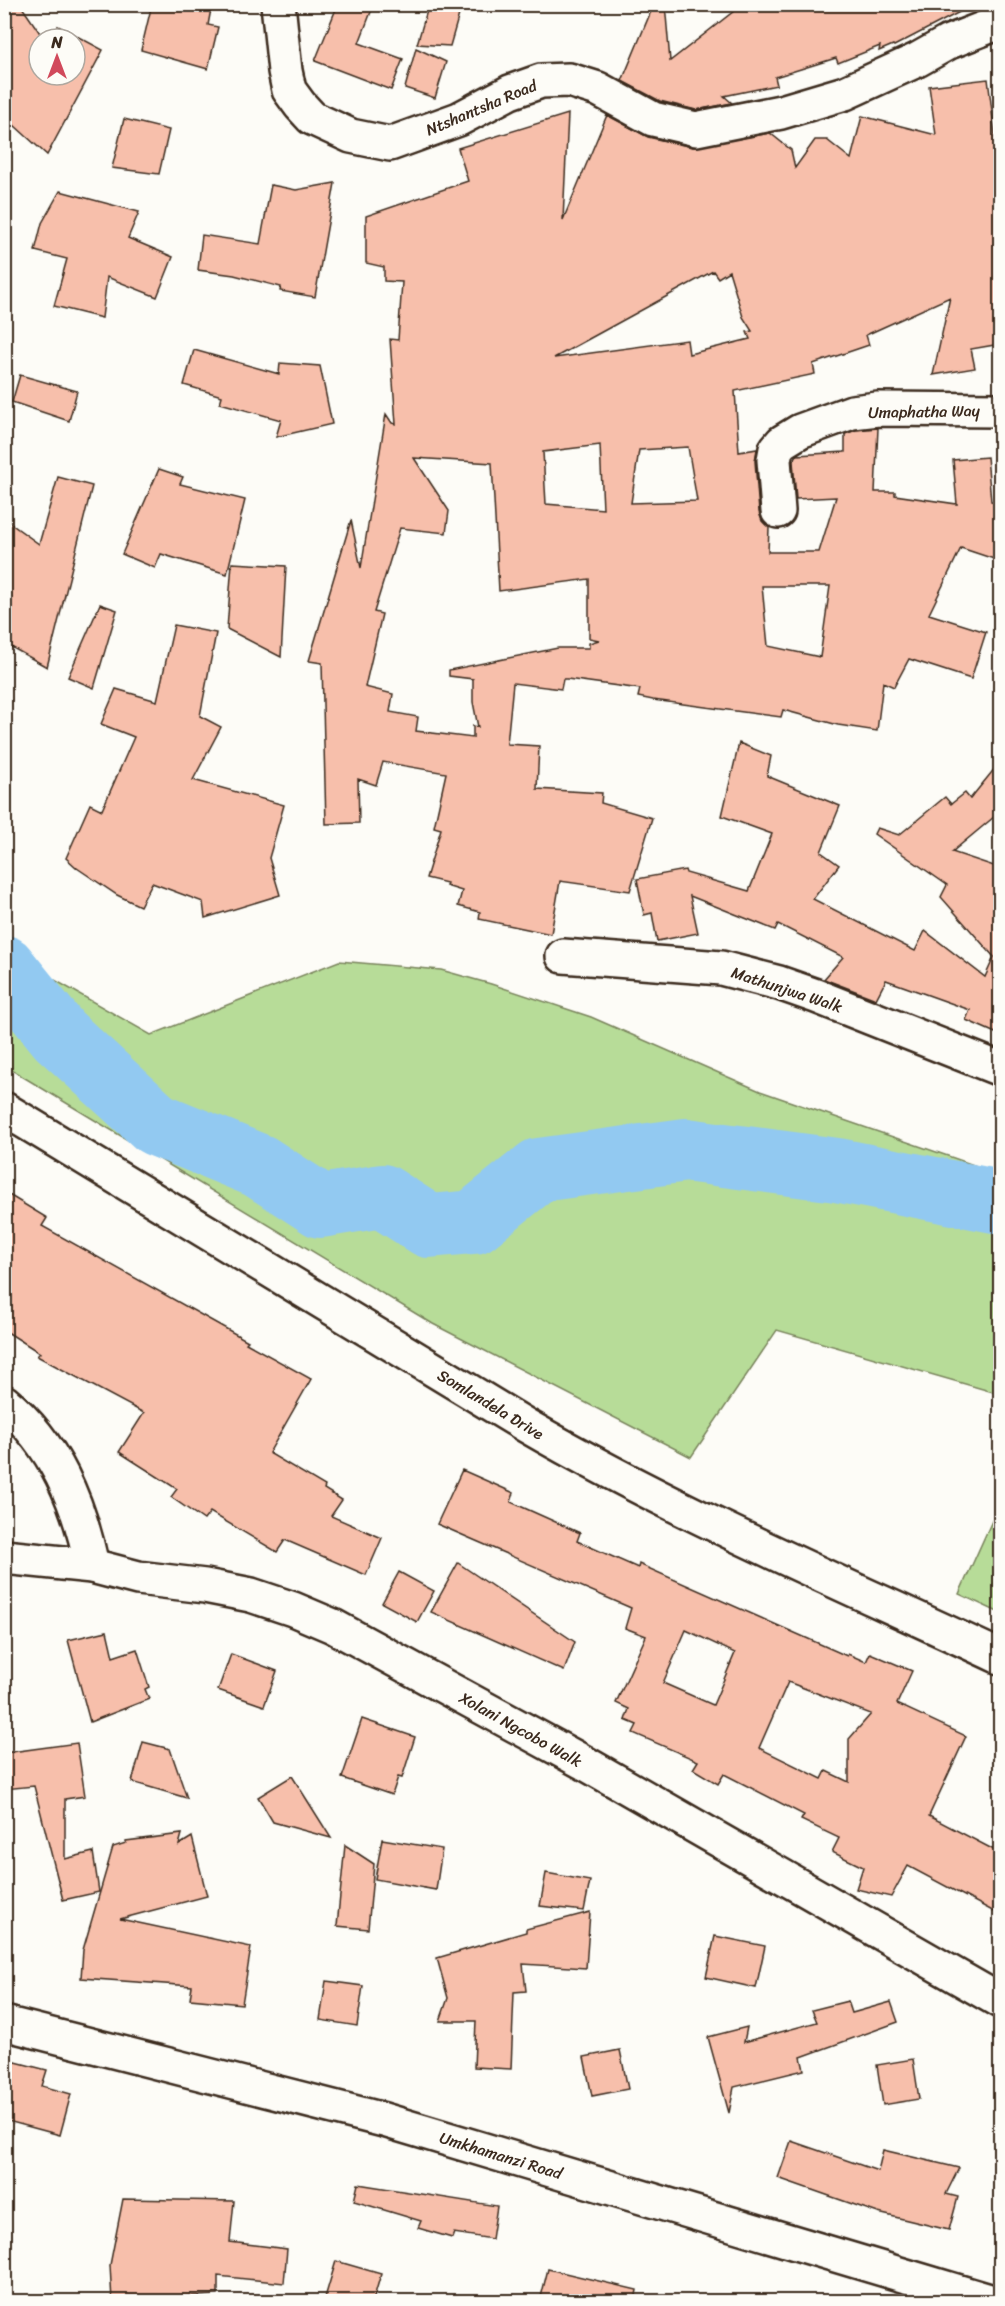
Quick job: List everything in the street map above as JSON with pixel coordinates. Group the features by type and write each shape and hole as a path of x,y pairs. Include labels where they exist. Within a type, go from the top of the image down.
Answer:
{"street":[{"name":"Ntshantsha Road","path":"278,4 289,90 300,105 312,118 351,135 390,144 459,119 510,92 541,81 568,80 598,89 653,119 696,129 781,112 845,93 917,60 949,42 1000,22"},
{"name":"Umaphatha Way","path":"778,511 774,460 776,449 782,442 800,431 852,412 878,409 1000,410"},
{"name":"Mathunjwa Walk","path":"563,956 721,968 779,983 816,996 1000,1069"},
{"name":"Somlandela Drive","path":"4,1109 600,1468 661,1500 1000,1657"},
{"path":"4,1402 20,1415 52,1455 75,1500 92,1566"},
{"name":"Xolani Ngcobo Walk","path":"4,1557 92,1566 138,1578 205,1586 251,1595 333,1626 583,1762 1000,2001"},
{"name":"Umkhamanzi Road","path":"4,2023 384,2120 993,2301"}],"green space":[{"path":"4,951 151,1035 339,961 441,970 591,1017 760,1091 1000,1174 1000,1394 777,1330 691,1457 433,1324 5,1066"},
{"path":"1000,1503 1000,1613 959,1594"}],"building":[{"path":"4,4 20,4 36,27 27,27 27,87 83,87 47,155 4,116"},
{"path":"152,4 212,4 208,25 218,27 208,69 141,50"},
{"path":"338,4 374,4 359,43 403,59 391,90 315,61"},
{"path":"429,4 462,4 450,46 417,44"},
{"path":"654,4 665,4 670,61 743,4 975,4 894,46 879,51 880,46 838,63 836,58 775,77 777,85 724,96 732,103 696,110 660,101 622,81"},
{"path":"87,41 103,50 87,80"},
{"path":"416,48 446,62 435,98 405,88"},
{"path":"988,79 1000,176 1000,344 971,349 975,368 933,375 950,297 866,335 869,345 813,364 815,374 735,391 739,452 757,449 755,461 759,512 762,521 769,528 768,552 819,552 836,497 796,499 793,461 797,455 845,452 845,434 856,430 878,428 875,492 895,492 895,495 957,504 953,460 987,457 991,501 1000,502 1000,561 961,548 929,614 986,632 971,679 909,659 894,687 883,682 877,731 838,725 783,710 781,717 653,700 638,697 640,689 567,679 563,679 561,689 513,683 507,744 539,746 537,789 602,793 601,803 652,818 630,891 560,881 551,934 479,919 480,912 458,906 462,891 446,886 447,883 426,878 441,829 434,827 446,773 383,762 376,785 358,779 359,823 326,824 322,663 309,661 351,520 361,568 386,414 392,423 396,424 390,339 398,340 402,282 384,281 384,267 366,263 366,216 468,181 458,148 568,114 563,220 607,115 648,137 692,147 770,133 791,150 795,168 815,140 827,140 851,159 862,116 936,135 929,86","holes":["713,271 718,278 729,271 743,317 752,331 747,332 750,339 689,354 687,340 554,358","600,445 603,509 546,504 543,452","688,447 697,501 631,503 639,450","414,458 492,463 499,591 589,579 589,638 599,640 589,643 589,648 558,648 449,670 449,676 473,679 473,702 478,727 473,726 473,738 416,731 418,717 390,712 393,694 365,687 382,614 374,612 400,528 446,533 449,511","762,586 830,586 820,657 768,646"]},
{"path":"124,119 169,130 159,174 112,168"},
{"path":"335,183 315,297 280,291 281,287 234,275 198,270 202,235 260,244 271,185 296,190"},
{"path":"60,191 139,212 128,238 173,257 157,297 107,277 102,318 54,306 67,259 35,251 42,223"},
{"path":"194,350 279,374 280,363 320,366 332,424 276,437 281,420 220,403 222,396 184,385"},
{"path":"20,375 77,391 69,421 12,402"},
{"path":"159,469 183,477 180,484 245,500 227,574 161,554 155,568 122,554"},
{"path":"58,477 92,486 47,667 4,643 4,519 39,544"},
{"path":"232,563 286,566 281,657 227,629"},
{"path":"100,604 117,610 94,688 68,677"},
{"path":"174,625 216,633 200,716 221,727 193,780 284,805 269,858 280,895 205,918 203,902 152,883 140,906 117,895 66,858 90,804 102,810 134,737 101,724 116,689 157,701"},
{"path":"739,743 771,756 767,776 840,806 821,852 839,865 813,899 915,951 925,931 985,977 994,957 941,897 947,885 874,834 877,828 899,835 945,797 951,804 965,793 970,799 1000,762 1000,812 952,852 1000,868 1000,1035 966,1020 970,1010 886,980 876,999 824,979 843,957 778,924 775,930 690,896 698,933 657,941 652,913 644,915 637,879 685,870 686,873 749,891 772,834 722,816"},
{"path":"4,1192 47,1218 42,1226 248,1341 246,1343 311,1379 269,1453 325,1486 324,1489 342,1500 331,1516 382,1538 366,1575 285,1540 277,1552 210,1512 204,1520 171,1497 177,1489 119,1452 144,1413 37,1356 40,1353 4,1330"},
{"path":"462,1470 514,1493 511,1502 580,1533 577,1541 638,1568 639,1564 847,1656 848,1654 866,1662 870,1653 912,1671 897,1704 966,1736 929,1816 1000,1853 1000,1915 908,1866 891,1897 856,1889 863,1867 832,1852 839,1838 801,1820 804,1815 724,1774 718,1784 693,1769 698,1761 633,1733 637,1725 625,1720 629,1709 616,1703 646,1636 625,1628 631,1608 437,1524","holes":["686,1630 735,1653 713,1705 663,1683","788,1682 871,1714 849,1739 849,1782 826,1771 822,1779 759,1748"]},
{"path":"458,1563 575,1642 564,1671 431,1612"},
{"path":"399,1572 434,1591 417,1622 382,1603"},
{"path":"107,1631 113,1657 137,1649 149,1687 145,1689 149,1699 90,1722 68,1640"},
{"path":"231,1654 277,1671 264,1706 218,1690"},
{"path":"362,1719 415,1737 402,1778 398,1777 392,1795 342,1778"},
{"path":"143,1742 170,1749 187,1798 132,1782"},
{"path":"77,1743 85,1796 65,1799 65,1859 93,1852 99,1892 63,1900 34,1786 4,1789 4,1753"},
{"path":"292,1776 331,1838 273,1822 258,1797"},
{"path":"182,1834 179,1845 192,1837 207,1896 120,1919 251,1947 242,2004 190,1999 192,1986 81,1978 83,1950 113,1847 126,1843 126,1841"},
{"path":"382,1839 442,1849 436,1890 375,1879"},
{"path":"345,1845 374,1864 368,1929 337,1926"},
{"path":"546,1873 590,1881 584,1911 540,1906"},
{"path":"590,1912 586,1968 523,1964 526,1991 514,1992 511,2069 474,2067 476,2021 440,2021 448,1998 437,1958 526,1932 526,1929"},
{"path":"715,1936 765,1946 756,1988 706,1977"},
{"path":"326,1981 363,1986 357,2026 320,2020"},
{"path":"848,2001 852,2013 891,2002 898,2022 801,2057 804,2070 734,2087 729,2113 708,2037 747,2027 744,2042 817,2022 812,2010"},
{"path":"620,2050 628,2089 592,2096 584,2057"},
{"path":"4,2059 47,2070 42,2086 71,2094 60,2135 4,2120"},
{"path":"913,2059 919,2099 883,2105 877,2065"},
{"path":"791,2141 878,2171 883,2150 959,2168 946,2194 958,2197 949,2230 878,2213 778,2178"},
{"path":"358,2184 497,2206 492,2239 454,2233 452,2238 418,2228 421,2221 354,2201"},
{"path":"123,2199 234,2201 230,2242 287,2249 284,2283 218,2276 218,2295 153,2298 153,2301 112,2301 110,2265"},
{"path":"336,2261 381,2274 373,2301 324,2301"},
{"path":"548,2269 637,2290 635,2301 540,2301"}],"waterway":[{"path":"4,967 59,1035 156,1124 259,1166 321,1206 382,1196 429,1226 474,1222 539,1170 686,1150 837,1170 1000,1202"}]}
